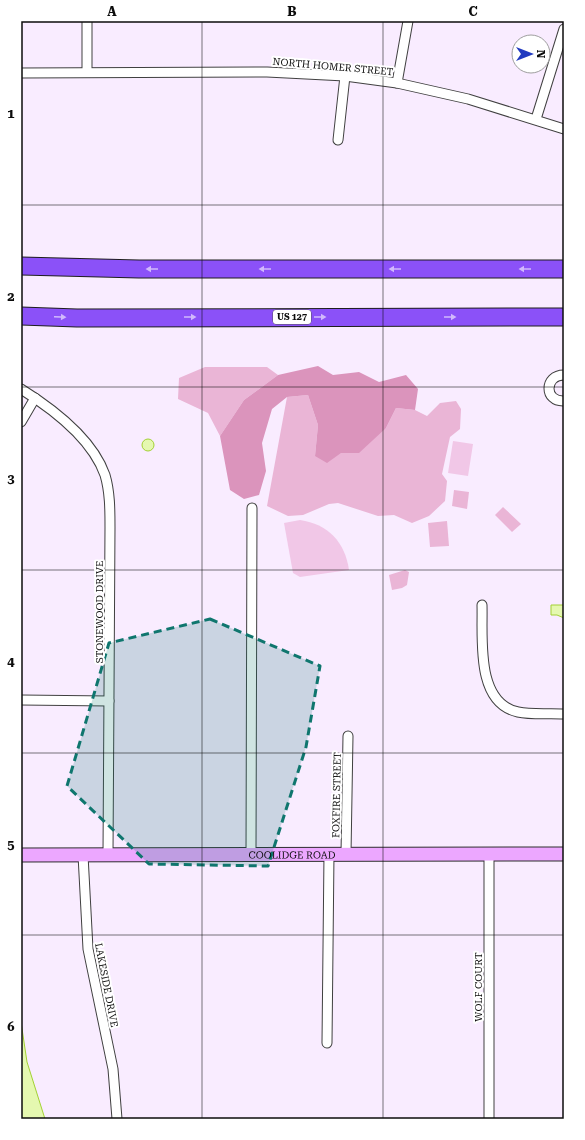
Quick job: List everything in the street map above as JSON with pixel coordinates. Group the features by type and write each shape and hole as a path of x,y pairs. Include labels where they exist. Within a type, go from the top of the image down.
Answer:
{"highway":[{"path":"21,266 139,269 564,269"},
{"name":"US 127","path":"21,316 77,318 564,317"}],"street":[{"path":"86,21 87,72"},
{"path":"397,82 408,21"},
{"path":"536,119 564,29"},
{"name":"NORTH HOMER STREET","path":"21,73 282,72 345,76 397,82 468,99 564,129"},
{"path":"338,140 345,76"},
{"path":"564,375 555,376 549,383 548,388 554,399 564,401"},
{"name":"STONEWOOD DRIVE","path":"21,389 59,416 84,442 99,463 108,489 110,527 108,854"},
{"path":"21,422 35,398"},
{"path":"251,854 252,508"},
{"path":"482,605 483,663 486,679 497,699 506,706 518,712 564,714"},
{"path":"21,700 109,700"},
{"name":"FOXFIRE STREET","path":"346,854 348,736"},
{"path":"327,1043 329,854"},
{"name":"WOLF COURT","path":"489,854 489,1119"},
{"name":"COOLIDGE ROAD","path":"21,855 564,854"},
{"name":"LAKESIDE DRIVE","path":"83,855 88,949 113,1069 117,1119"}],"highlighted area":[{"path":"210,619 320,666 306,747 268,866 149,864 67,786 109,643"}],"shaded area":[{"path":"318,366 333,375 359,372 379,382 406,375 418,389 415,410 396,408 386,428 359,453 341,453 327,463 315,456 318,425 308,395 287,397 272,409 262,443 266,471 259,495 244,499 230,490 220,436 244,400 278,375"},
{"path":"205,367 267,367 278,375 244,400 220,436 208,413 178,399 179,378"},
{"path":"308,395 318,425 315,456 341,453 386,428 396,408 415,410 427,416 440,403 456,401 461,409 460,429 450,437 442,474 447,481 445,501 429,516 412,523 394,515 378,516 338,503 329,504 303,515 288,516 267,506 287,397"},
{"path":"146,439 150,439 154,445 150,451 146,451 142,447 142,443"},
{"path":"453,441 473,444 468,476 448,473"},
{"path":"454,490 469,492 467,509 452,506"},
{"path":"503,507 521,524 512,532 495,515"},
{"path":"300,520 319,526 334,536 344,551 349,570 300,577 293,573 284,523"},
{"path":"447,521 449,546 430,547 428,523"},
{"path":"405,570 409,572 407,585 402,588 392,590 389,575"},
{"path":"551,605 564,605 564,618 557,615 551,615"},
{"path":"21,1022 27,1062 45,1119 21,1119"}]}
